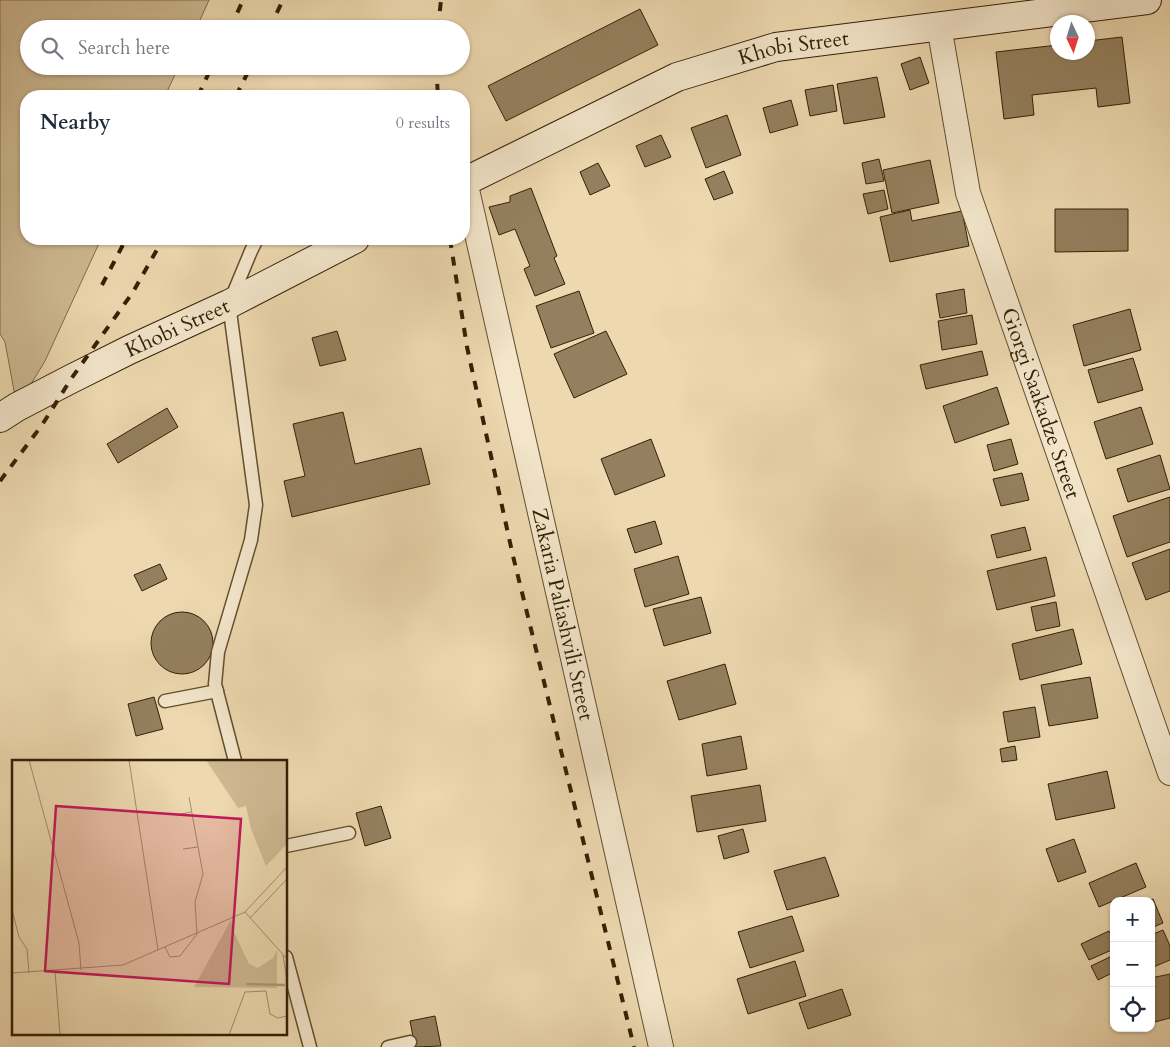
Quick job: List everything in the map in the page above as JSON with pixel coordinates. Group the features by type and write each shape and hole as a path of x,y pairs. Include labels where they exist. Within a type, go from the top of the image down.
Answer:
{"main road":[{"name":"Khobi Street","path":"470,179 677,77 776,47 1102,3 1147,0"},
{"name":"Khobi Street","path":"0,418 16,407 129,350 229,304 343,245"}],"street":[{"name":"Giorgi Saakadze Street","path":"939,26 968,194 1170,773"},
{"name":"Zakaria Paliashvili Street","path":"470,203 661,1047"}],"lane":[{"path":"235,760 217,691 218,652 251,540 256,506 229,304 254,245"},
{"path":"165,700 217,691"},
{"path":"288,846 349,833"},
{"path":"288,964 310,1047"},
{"path":"388,1047 410,1042"}],"shaded area":[{"path":"0,0 209,0 200,20 20,20 20,75 175,75 168,90 20,90 20,245 98,245 45,361 17,407 5,342 0,334"}],"building":[{"path":"640,9 658,45 506,121 488,86"},
{"path":"1122,37 1130,103 1098,107 1096,88 1032,95 1034,115 1004,119 996,52 1050,46 1050,60 1095,60 1095,40"},
{"path":"920,57 929,83 910,90 901,64"},
{"path":"877,77 885,117 844,124 837,84"},
{"path":"833,85 837,111 810,116 805,90"},
{"path":"791,100 798,125 770,133 763,108"},
{"path":"727,115 741,155 706,168 691,128"},
{"path":"661,135 671,157 645,167 636,146"},
{"path":"879,159 884,181 866,184 862,163"},
{"path":"930,160 939,203 892,213 883,170"},
{"path":"598,163 610,186 590,195 580,172"},
{"path":"724,171 733,193 714,200 705,179"},
{"path":"531,188 557,256 554,258 565,284 535,296 524,269 530,266 515,229 499,235 489,207 510,202 510,196"},
{"path":"884,190 888,209 868,214 863,194"},
{"path":"1055,209 1128,209 1128,251 1055,252"},
{"path":"910,210 912,221 962,211 969,246 890,262 880,217"},
{"path":"964,289 967,313 940,318 936,294"},
{"path":"579,291 594,333 551,348 536,306"},
{"path":"1130,309 1141,350 1084,366 1073,325"},
{"path":"972,315 977,344 942,350 938,321"},
{"path":"337,331 346,360 320,366 312,338"},
{"path":"606,331 627,374 574,398 554,354"},
{"path":"982,351 988,375 926,389 920,365"},
{"path":"1133,358 1143,390 1098,403 1088,370"},
{"path":"997,387 1009,424 955,443 943,406"},
{"path":"1141,407 1153,444 1106,459 1094,422"},
{"path":"167,408 178,427 118,463 107,444"},
{"path":"343,412 355,464 421,448 430,484 292,517 284,481 305,476 293,424"},
{"path":"651,439 665,476 615,495 601,459"},
{"path":"1011,439 1018,464 994,471 987,445"},
{"path":"1160,455 1170,489 1128,502 1117,469"},
{"path":"1022,473 1029,500 1001,506 993,479"},
{"path":"1170,497 1170,542 1127,557 1113,516"},
{"path":"655,521 662,544 635,553 627,529"},
{"path":"1025,527 1031,550 997,558 991,535"},
{"path":"1170,549 1170,591 1146,600 1132,563"},
{"path":"678,556 689,594 645,607 634,569"},
{"path":"1046,557 1055,596 997,610 987,571"},
{"path":"160,564 167,579 142,591 134,575"},
{"path":"701,597 711,633 664,646 653,609"},
{"path":"1056,602 1060,626 1036,631 1031,607"},
{"path":"176,612 188,612 204,621 211,631 213,643 211,655 204,665 188,674 176,674 165,669 156,660 151,649 151,637 156,626 165,617"},
{"path":"1073,629 1082,664 1020,680 1012,644"},
{"path":"725,664 736,704 679,720 667,681"},
{"path":"1090,677 1098,718 1049,726 1041,685"},
{"path":"154,697 163,729 136,736 128,704"},
{"path":"1035,707 1040,737 1008,742 1003,712"},
{"path":"741,736 747,769 707,776 702,744"},
{"path":"1015,746 1017,760 1002,762 1000,749"},
{"path":"1107,771 1115,808 1056,820 1048,784"},
{"path":"760,785 766,821 697,832 691,796"},
{"path":"381,806 391,838 365,846 356,813"},
{"path":"743,829 749,852 724,859 718,836"},
{"path":"1074,839 1086,872 1058,882 1046,849"},
{"path":"825,857 839,896 787,910 774,871"},
{"path":"1136,863 1146,887 1122,897 1110,897 1110,902 1099,907 1089,883"},
{"path":"1155,904 1163,923 1155,926"},
{"path":"792,916 804,951 750,968 738,932"},
{"path":"1163,930 1170,946 1170,960 1155,966 1155,942 1155,933"},
{"path":"1109,931 1110,933 1110,951 1089,960 1081,944"},
{"path":"1110,957 1110,974 1098,980 1091,966"},
{"path":"795,961 806,996 748,1014 737,979"},
{"path":"1170,974 1170,1018 1155,1022 1155,987 1155,977"},
{"path":"842,989 851,1015 808,1029 799,1003"},
{"path":"435,1016 441,1046 415,1047 410,1021"}],"railway":[{"path":"234,20 243,0"},
{"path":"273,20 283,0"},
{"path":"439,20 441,0"},
{"path":"201,90 208,75"},
{"path":"239,90 246,75"},
{"path":"437,75 438,90"},
{"path":"102,285 123,245"},
{"path":"0,481 42,425 71,379 133,292 160,245"},
{"path":"451,245 467,347 513,556 634,1047"}]}
